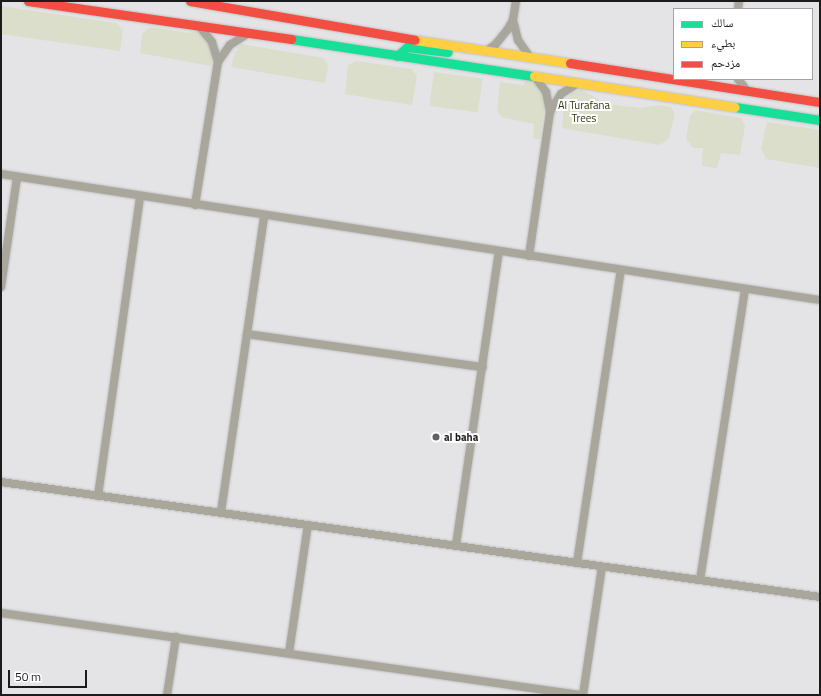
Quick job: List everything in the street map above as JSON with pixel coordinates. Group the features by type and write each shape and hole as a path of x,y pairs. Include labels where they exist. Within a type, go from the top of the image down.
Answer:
{"main road":[{"path":"28,1 820,120"},
{"path":"190,1 471,49 673,77"},
{"path":"396,56 407,48 455,53 471,49"},
{"path":"694,80 747,91 820,102"}],"street":[{"path":"486,51 502,38 513,20 516,1"},
{"path":"513,20 518,40 530,57"},
{"path":"195,205 218,62 212,42 200,27"},
{"path":"218,62 230,45 247,34"},
{"path":"529,256 550,112 546,92 535,77"},
{"path":"739,80 747,91"},
{"path":"550,112 561,94 578,83"},
{"path":"1,174 264,216 820,300"},
{"path":"1,286 17,177"},
{"path":"98,496 140,196"},
{"path":"221,512 264,216"},
{"path":"456,546 499,251"},
{"path":"577,563 622,270"},
{"path":"700,580 745,289"},
{"path":"247,334 483,367"},
{"path":"1,482 820,597"},
{"path":"289,653 308,525"},
{"path":"1,613 582,695 602,567"},
{"path":"167,695 176,637"}],"green space":[{"path":"1,6 116,23 123,30 120,51 1,34"},
{"path":"150,27 190,33 198,30 208,36 214,56 211,66 140,53 142,34"},
{"path":"241,44 324,58 328,66 325,83 231,67 235,52"},
{"path":"356,61 412,69 417,76 412,105 345,94 348,65"},
{"path":"434,72 483,79 478,112 429,106"},
{"name":"Al Turafana Trees","path":"526,81 533,81 542,91 545,101 540,139 533,139 534,124 501,117 497,109 500,82 523,85"},
{"name":"Al Turafana Trees","path":"581,89 606,104 640,108 662,105 671,107 675,114 669,138 659,145 562,128 565,101 573,92"},
{"path":"695,110 741,118 745,126 740,155 721,153 717,168 702,166 703,148 693,148 686,138 690,116"},
{"path":"767,122 820,130 820,168 766,159 761,148"}],"traffic: fast":[{"path":"291,39 534,76"},
{"path":"397,56 407,47 448,52"},
{"path":"735,107 820,120"}],"traffic: slow":[{"path":"415,40 570,63"},
{"path":"534,76 735,107"}],"traffic: jam":[{"path":"28,1 291,39"},
{"path":"190,1 415,40"},
{"path":"570,63 673,79"},
{"path":"679,80 820,102"}],"place":[{"name":"al baha","path":"436,437"}]}
